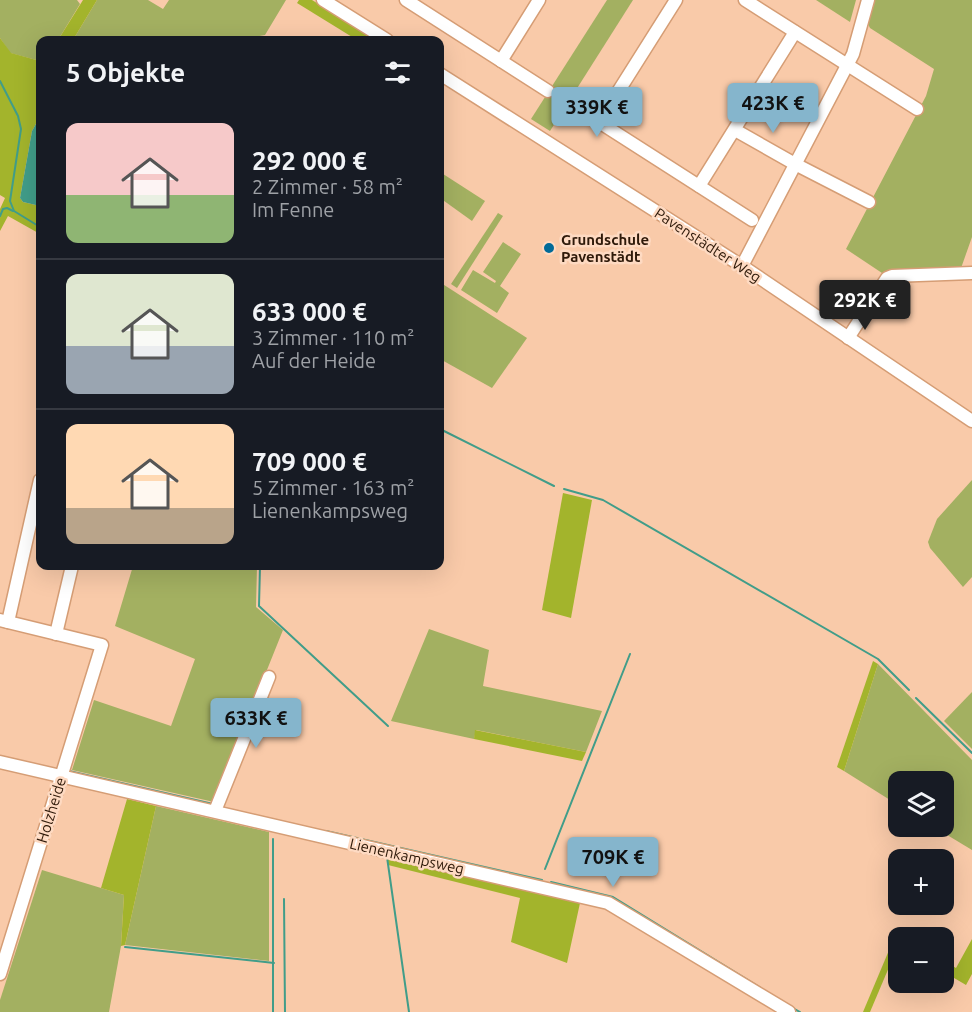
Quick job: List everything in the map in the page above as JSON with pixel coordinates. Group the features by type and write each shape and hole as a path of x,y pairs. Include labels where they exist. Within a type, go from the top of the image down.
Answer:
{"street":[{"path":"323,0 381,36"},
{"path":"406,0 548,91"},
{"path":"501,61 539,0"},
{"path":"676,0 599,122 752,220"},
{"path":"745,0 917,109"},
{"path":"742,266 847,65 868,0"},
{"path":"699,186 795,32"},
{"name":"Pavenstädter Weg","path":"444,77 742,266 972,422"},
{"path":"735,130 869,202"},
{"path":"848,338 887,278 972,273"},
{"path":"36,515 34,533 4,621 56,634 71,570"},
{"name":"Holzheide","path":"0,974 102,645 56,634"},
{"path":"215,811 269,677"},
{"name":"Lienenkampsweg","path":"0,762 608,903 789,1012"}],"green space":[{"path":"0,0 77,0 80,4 60,36 36,36 36,60 10,53 0,38"},
{"path":"83,0 97,0 75,36 60,36"},
{"path":"97,0 148,0 163,9 169,0 286,0 265,35 260,36 75,36"},
{"path":"299,0 312,0 370,36 351,36 297,3"},
{"path":"607,0 633,0 550,131 531,119"},
{"path":"816,0 856,0 850,22"},
{"path":"875,0 972,0 972,237 960,271 885,275 846,249 926,96 934,69 870,28 868,24"},
{"path":"0,38 11,53 36,60 36,124 32,131 20,198 23,202 36,205 36,232 8,216 0,231 0,209 5,198 0,195"},
{"path":"444,175 485,201 472,221 444,201"},
{"path":"498,213 503,216 457,288 451,284"},
{"path":"503,242 521,254 500,286 509,293 497,313 461,290 473,270 495,283 496,281 483,272"},
{"path":"444,285 527,338 492,388 444,361"},
{"path":"972,480 972,577 963,587 930,548 928,542 937,519"},
{"path":"563,493 592,500 571,618 542,610"},
{"path":"132,570 257,570 256,607 283,630 214,802 72,770 94,700 171,726 195,659 115,626"},
{"path":"429,629 489,650 483,686 602,711 586,752 476,730 474,739 391,721"},
{"path":"873,661 878,664 844,771 837,767"},
{"path":"878,664 972,760 972,850 951,837 954,837 954,771 888,771 888,799 844,771"},
{"path":"972,692 972,749 944,721"},
{"path":"475,730 586,752 582,761 474,739"},
{"path":"127,799 156,806 125,945 121,946 124,895 101,888"},
{"path":"156,806 269,832 269,961 125,945"},
{"path":"388,858 580,903 567,963 511,942 520,898 388,865"},
{"path":"42,870 124,895 121,946 109,1012 0,1012 0,1000"},
{"path":"972,939 972,974 966,985 954,978 954,967 956,968"},
{"path":"888,953 888,970 870,1012 863,1012"}],"water":[{"path":"36,124 36,205 23,202 20,198 32,131"}],"waterway":[{"path":"0,81 18,116 21,129 10,201 14,211 36,225"},
{"path":"0,216 3,209 13,211"},
{"path":"444,431 554,486"},
{"path":"564,489 603,500 878,659 909,690"},
{"path":"260,570 259,606 388,726"},
{"path":"545,869 630,654"},
{"path":"916,698 972,753"},
{"path":"83,725 69,771 213,804"},
{"path":"326,831 542,880"},
{"path":"273,839 273,1012"},
{"path":"387,857 409,1012"},
{"path":"551,882 613,897 761,988"},
{"path":"284,899 285,1012"},
{"path":"125,947 274,963"},
{"path":"791,1007 800,1012"}],"place":[{"name":"Grundschule Pavenstädt","path":"549,248"}]}
